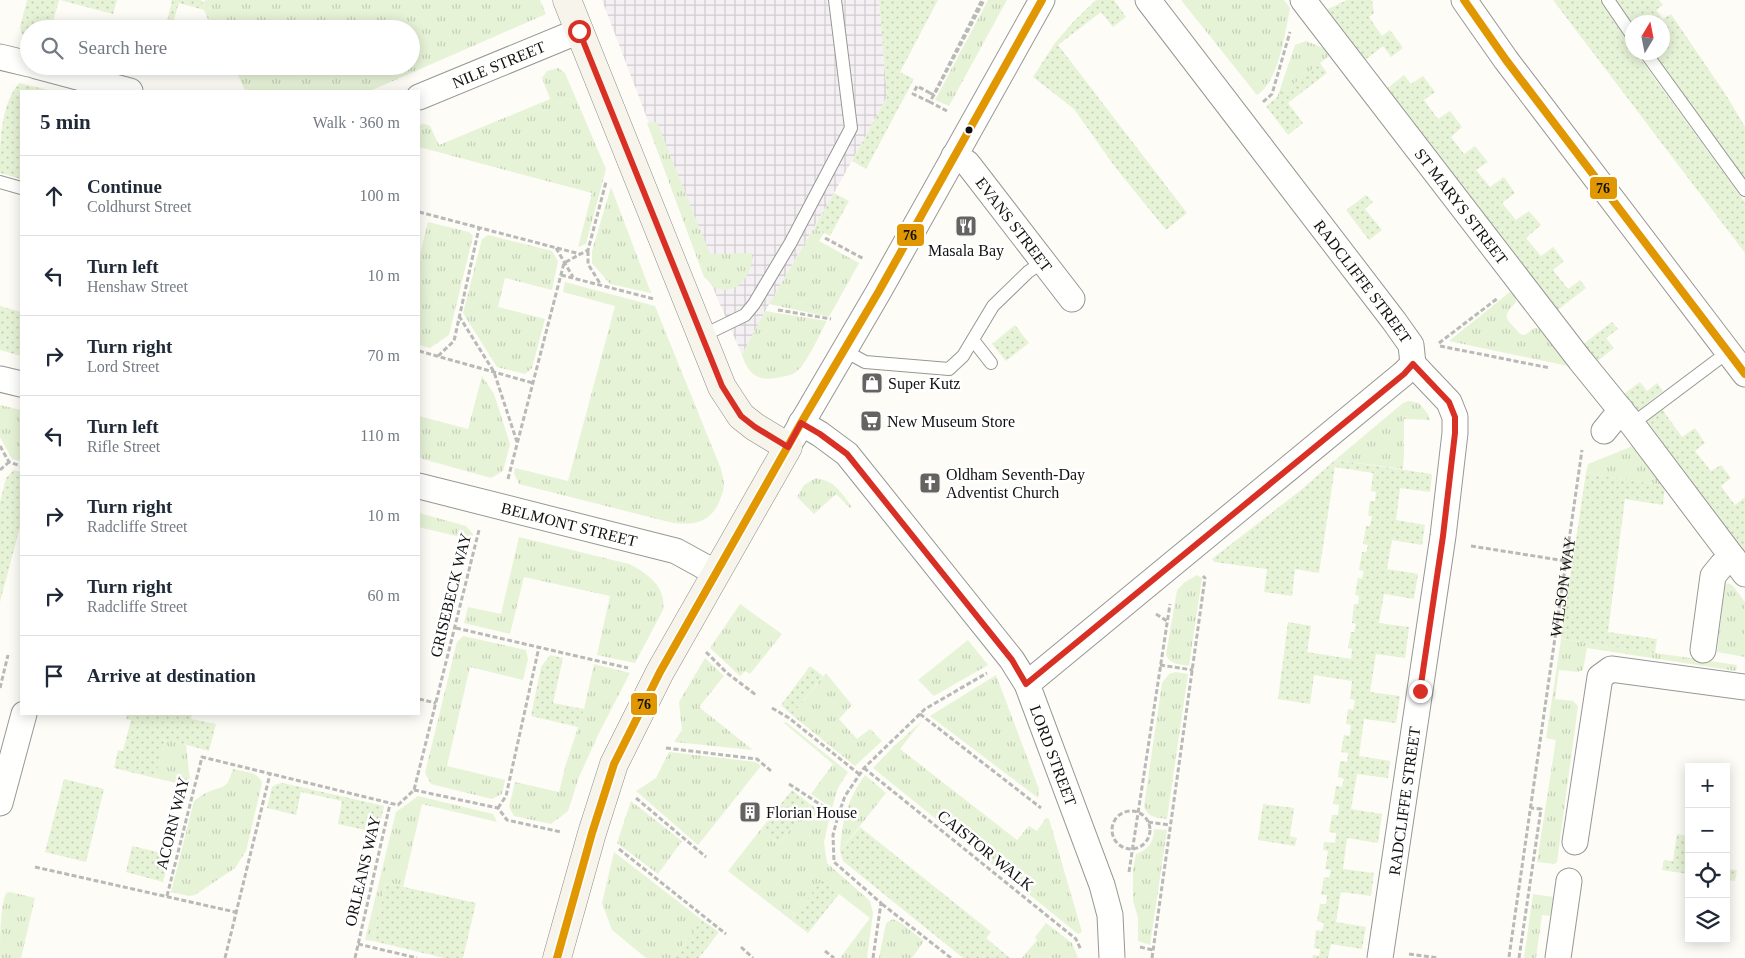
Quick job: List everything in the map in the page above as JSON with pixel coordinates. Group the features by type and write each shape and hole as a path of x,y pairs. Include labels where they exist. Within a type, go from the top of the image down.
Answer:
{"street":[{"path":"567,0 722,386 741,416 788,447"},
{"path":"557,958 592,833 614,764 660,672 801,423 845,351 1042,0"},
{"name":"RADCLIFFE STREET","path":"1148,0 1394,321 1411,345 1413,364 1449,402 1455,417 1455,433 1443,536 1391,955"},
{"name":"ST MARYS STREET","path":"1303,0 1593,376 1627,417 1739,566"},
{"path":"1464,0 1506,60 1736,346 1745,374"},
{"name":"NILE STREET","path":"420,97 579,31"},
{"path":"0,57 20,62"},
{"path":"70,75 126,90"},
{"name":"EVANS STREET","path":"954,156 967,163 1072,299"},
{"path":"1026,684 1404,374 1413,364"},
{"path":"0,379 20,384"},
{"path":"1604,431 1627,417"},
{"name":"LORD STREET","path":"801,423 847,454 1012,660 1026,684 1102,885 1110,914 1112,958"},
{"name":"BELMONT STREET","path":"420,486 676,551 716,573"},
{"name":"ST MARYS STREET","path":"1703,650 1713,576 1722,565 1739,566"},
{"path":"1575,842 1600,677 1611,669 1745,687"},
{"path":"0,803 24,715"},
{"path":"1558,958 1569,881"}],"lane":[{"path":"702,336 745,315 754,304 791,242 851,128 835,0"},
{"path":"1608,0 1625,24"},
{"path":"1651,60 1745,190"},
{"path":"0,182 20,188"},
{"path":"845,351 866,362 949,369 963,356 993,306 1028,272 1044,261"},
{"path":"973,340 992,363"},
{"path":"1627,417 1736,346"}],"path":[{"path":"952,113 913,94 917,86 934,95 983,0"},
{"path":"930,102 983,0"},
{"path":"1257,107 1272,94 1292,27"},
{"path":"601,285 588,264 588,250 607,178"},
{"path":"420,212 581,254"},
{"path":"438,356 454,341 479,228"},
{"path":"825,238 869,262"},
{"path":"556,247 573,278"},
{"path":"506,487 564,263 588,250"},
{"path":"561,275 655,299 660,298"},
{"path":"1498,298 1435,345 1593,376"},
{"path":"754,304 769,309 836,320"},
{"path":"460,316 494,372 517,443"},
{"path":"420,351 533,383"},
{"path":"0,446 9,462 20,466"},
{"name":"WILSON WAY","path":"1510,957 1583,447"},
{"path":"0,470 9,462"},
{"name":"GRISEBECK WAY","path":"414,790 481,522"},
{"path":"1465,545 1566,561"},
{"path":"1152,958 1205,578 1200,572"},
{"path":"1128,874 1170,602"},
{"path":"456,628 628,668"},
{"path":"498,808 506,796 539,647"},
{"path":"702,648 727,673 756,695"},
{"path":"0,688 8,655"},
{"path":"951,958 881,903 834,862 833,835 845,796 864,768 925,709 1012,660"},
{"path":"1160,665 1193,670"},
{"path":"420,699 436,703"},
{"path":"772,708 789,718 859,774"},
{"path":"920,714 1046,812"},
{"path":"666,748 757,759 771,771"},
{"name":"ACORN WAY","path":"167,896 202,757 270,774"},
{"name":"CAISTOR WALK","path":"864,768 1076,939 1082,952"},
{"path":"225,958 270,774 398,805 414,790 498,808 507,820 566,834"},
{"path":"788,784 838,816"},
{"path":"636,797 706,857"},
{"name":"ORLEANS WAY","path":"355,958 390,804"},
{"path":"1519,958 1541,809 1531,808"},
{"path":"1148,822 1150,833 1148,839 1138,848 1132,849 1120,846 1113,836 1112,830 1115,819 1120,814 1132,811 1138,812 1148,822 1170,826"},
{"path":"618,849 726,934"},
{"path":"35,867 235,912"},
{"path":"874,958 881,903"},
{"name":"ORLEANS WAY","path":"358,944 417,958"},
{"path":"741,948 753,958"},
{"path":"825,951 834,958"},
{"path":"1391,955 1438,958"}],"shaded area":[{"path":"602,0 879,0 887,97 742,355 703,265"}],"green space":[{"path":"27,0 59,0 53,20 22,20"},
{"path":"60,0 117,0 113,14"},
{"path":"169,0 201,0 211,20 208,20 204,10 179,3 174,20 167,20 172,1"},
{"path":"207,0 540,0 546,14 420,69 420,20 211,20 202,2"},
{"path":"879,0 938,0 900,72 914,79 866,169 852,161 887,97"},
{"path":"988,0 1007,0 949,106 935,100"},
{"path":"1096,0 1114,0 1126,17 1113,27 1101,12 1058,45 1187,213 1166,230 1115,167 1074,109 1033,77 1055,43"},
{"path":"1181,0 1284,0 1290,8 1280,56 1271,79 1257,95"},
{"path":"1347,0 1372,0 1374,13 1369,17 1382,36 1390,30 1403,48 1391,57 1383,46 1364,61 1326,10"},
{"path":"1553,0 1600,0 1625,38 1625,60 1641,60 1745,202 1745,253"},
{"path":"1616,0 1659,0 1663,5 1656,10 1660,15 1626,15"},
{"path":"1671,14 1728,98 1745,127 1745,179 1659,60 1670,60 1669,15"},
{"path":"1306,41 1323,48 1329,56 1277,98 1295,45"},
{"path":"1320,63 1327,73 1288,103 1303,123 1288,135 1266,106"},
{"path":"558,68 565,73 606,169 586,244 578,247 592,193 420,147 420,125 422,124 430,126 439,145 550,99 542,78 547,71"},
{"path":"238,75 407,75 372,90 245,90"},
{"path":"1404,75 1411,84 1423,76 1435,92 1424,100 1438,119 1450,111 1462,127 1451,137 1464,154 1475,146 1488,162 1476,170 1490,187 1504,177 1515,193 1502,203 1516,220 1529,211 1541,225 1526,238 1541,256 1553,247 1564,261 1553,270 1568,289 1580,280 1586,288 1555,312 1385,90"},
{"path":"19,83 48,90 20,90 20,179 0,173 2,125 8,102"},
{"path":"657,122 710,254 753,253 747,275 738,286 732,289 716,288 704,277 647,123"},
{"path":"611,187 651,293 610,284 592,263 592,251"},
{"path":"834,193 849,201 830,236 814,228"},
{"path":"1366,195 1373,202 1365,209 1382,230 1369,240 1346,210"},
{"path":"428,222 469,232 473,236 449,335 430,348 420,345 420,255"},
{"path":"814,228 824,233 819,241 859,263 829,317 769,304"},
{"path":"488,235 552,251 558,261 552,290 505,278 498,307 545,319 532,368 525,374 497,367 463,313 482,239"},
{"path":"565,282 655,306 721,469 724,488 718,505 709,517 689,524 673,523 519,484 514,473 515,468 568,481 615,306 563,292"},
{"path":"1511,291 1515,295 1516,302 1508,312 1507,318 1509,321 1520,334 1525,335 1534,328 1539,328 1573,367 1449,341"},
{"path":"0,306 20,312 20,356 0,350"},
{"path":"765,311 827,321 805,362 793,374 767,379 761,378 752,373 745,362 742,355"},
{"path":"1612,322 1618,329 1606,338 1614,348 1595,363 1582,345"},
{"path":"1015,325 1029,343 1006,361 992,344"},
{"path":"482,376 494,394 510,444 503,471 491,478 420,458 420,416 468,429"},
{"path":"1640,382 1647,391 1657,383 1663,391 1634,414 1621,396"},
{"path":"1408,401 1419,403 1428,414 1430,420 1404,419 1403,469 1335,460 1403,403"},
{"path":"0,405 20,410 20,461 12,459 0,437"},
{"path":"1662,409 1682,437 1695,428 1705,443 1695,451 1711,471 1721,465 1731,478 1721,486 1735,505 1745,497 1745,560 1641,424"},
{"path":"1635,445 1665,486 1586,473 1588,464"},
{"path":"1335,460 1432,474 1430,492 1400,488 1396,520 1425,525 1422,545 1392,540 1387,569 1418,574 1414,599 1384,594 1379,623 1409,627 1405,658 1376,654 1370,692 1400,696 1396,723 1364,719 1359,756 1390,761 1388,778 1357,774 1351,809 1382,814 1378,843 1347,838 1343,869 1374,873 1371,896 1341,892 1336,922 1366,927 1362,949 1331,944 1328,958 1312,958 1313,955 1319,956 1320,949 1314,948 1316,930 1322,931 1324,923 1317,921 1320,904 1326,904 1327,895 1321,895 1324,877 1329,878 1331,870 1325,869 1328,851 1323,850 1324,842 1335,843 1336,833 1329,832 1332,815 1338,815 1339,805 1333,804 1336,786 1342,787 1344,779 1338,777 1340,761 1347,762 1348,753 1341,752 1344,735 1350,736 1351,725 1346,724 1348,709 1353,710 1355,700 1350,699 1352,681 1314,675 1310,704 1278,699 1288,622 1311,626 1307,652 1351,659 1352,649 1348,648 1351,632 1354,632 1356,624 1352,623 1354,604 1358,604 1359,596 1355,595 1358,578 1362,579 1364,571 1359,570 1362,552 1366,552 1368,545 1363,544 1366,526 1370,526 1372,516 1368,516 1370,501 1375,501 1376,492 1371,491 1373,473 1335,467 1319,573 1295,569 1292,596 1264,592 1267,569 1214,562 1212,559 1301,490"},
{"path":"14,470 20,472 20,527 0,602 0,502 6,478"},
{"path":"1586,473 1665,486 1663,505 1625,499 1608,632 1657,639 1655,653 1561,639"},
{"path":"816,478 823,479 833,485 852,507 850,508 836,494 814,514 797,497 804,485"},
{"path":"420,513 466,526 473,534 472,540 420,527"},
{"path":"519,537 629,564 649,576 662,594 663,610 635,663 597,655 610,596 524,577 510,634 464,623 468,607 501,614"},
{"path":"1197,575 1202,578 1189,666 1173,662 1166,655 1177,590 1185,582"},
{"path":"1728,583 1733,586 1745,602 1745,657 1717,652 1725,585"},
{"path":"740,604 782,634 750,674 745,671 740,676 710,648"},
{"path":"463,636 526,650 528,659 523,680 470,667 447,766 505,780 502,794 492,799 431,784 425,773 457,642"},
{"path":"1561,639 1737,665 1736,671 1587,648 1583,670 1578,672 1559,670 1555,699 1573,701 1578,706 1557,862 1554,864 1537,862 1556,740 1546,738"},
{"path":"968,640 988,665 934,696 918,680"},
{"path":"550,655 563,658 553,703 584,709 578,727 531,716 541,667"},
{"path":"705,658 724,676 699,707 753,750 674,742 682,730 679,702"},
{"path":"594,664 630,673 579,777 568,811 551,824 514,816 509,807 515,782 559,792 584,709"},
{"path":"810,666 823,676 792,715 781,705"},
{"path":"1175,672 1188,674 1167,819 1150,815 1144,806 1162,683 1169,674"},
{"path":"826,673 852,705 839,719 857,739 870,729 882,741 855,766 792,715"},
{"path":"996,675 1039,789 1038,798 930,716"},
{"path":"127,715 192,715 191,719 216,724 209,751 165,739 155,778 114,768 118,750 123,751 131,720 126,719"},
{"path":"922,721 900,749 1017,840 1029,826 1037,831 1046,818 1049,819 1082,932 1078,934 873,768"},
{"path":"786,722 848,772 838,788 832,808 811,794 833,764 784,723"},
{"path":"165,739 186,745 190,779 189,786 155,778"},
{"path":"669,752 756,762 761,766 698,845 636,791 656,778"},
{"path":"233,769 254,774 262,783 246,851 235,868 195,895 189,896 171,892 194,801 206,793 225,786"},
{"path":"865,775 886,793 840,851 846,811"},
{"path":"64,779 104,789 86,862 45,852"},
{"path":"283,783 384,806 378,833 338,824 342,801 301,792 296,815 267,808 272,787"},
{"path":"792,790 810,804 779,844 761,829"},
{"path":"418,796 493,814 497,822 422,804 403,887 386,883 373,941 365,940 396,812"},
{"path":"631,801 682,841 658,874 617,843"},
{"path":"810,804 829,819 824,842 827,863 870,901 873,913 867,958 840,958 870,918 822,881 791,920 728,871 761,829 779,844"},
{"path":"1263,804 1294,808 1290,836 1297,838 1295,846 1258,840"},
{"path":"860,827 991,932 986,938 1010,958 963,958 843,861 840,851"},
{"path":"1154,829 1167,830 1150,945 1138,941 1138,918 1133,901 1133,869 1136,854 1150,845"},
{"path":"1677,834 1685,835 1685,873 1662,870 1664,860 1673,861"},
{"path":"132,846 170,855 163,882 126,872"},
{"path":"614,852 702,920 673,958 646,958 612,930 602,903"},
{"path":"1730,869 1737,870 1735,881 1730,880"},
{"path":"822,880 839,894 808,933 791,920"},
{"path":"386,883 476,903 463,958 444,958 373,941"},
{"path":"10,892 35,898 21,958 0,958 4,899 6,893"},
{"path":"1533,894 1553,897 1550,916 1542,915 1536,958 1524,958"},
{"path":"893,919 924,941 912,958 879,958 886,923"},
{"path":"702,920 719,932 699,958 673,958"},
{"path":"1046,923 1072,943 1078,958 1022,958 1037,940 1035,937"}],"transit line":[{"name":"76","path":"557,958 592,833 614,764 660,672 801,423 879,291 1042,0"},
{"name":"76","path":"1464,0 1506,60 1745,374"}],"place":[{"name":"Masala Bay","path":"966,226"},
{"name":"Super Kutz","path":"872,383"},
{"name":"New Museum Store","path":"871,421"},
{"name":"Oldham Seventh-Day Adventist Church","path":"930,483"},
{"name":"Florian House","path":"750,812"}],"route":[{"path":"579,31 722,386 741,416 788,447 801,423 847,454 1012,660 1026,684 1404,374 1413,364 1449,402 1455,417 1455,433 1443,536 1420,691"}]}
